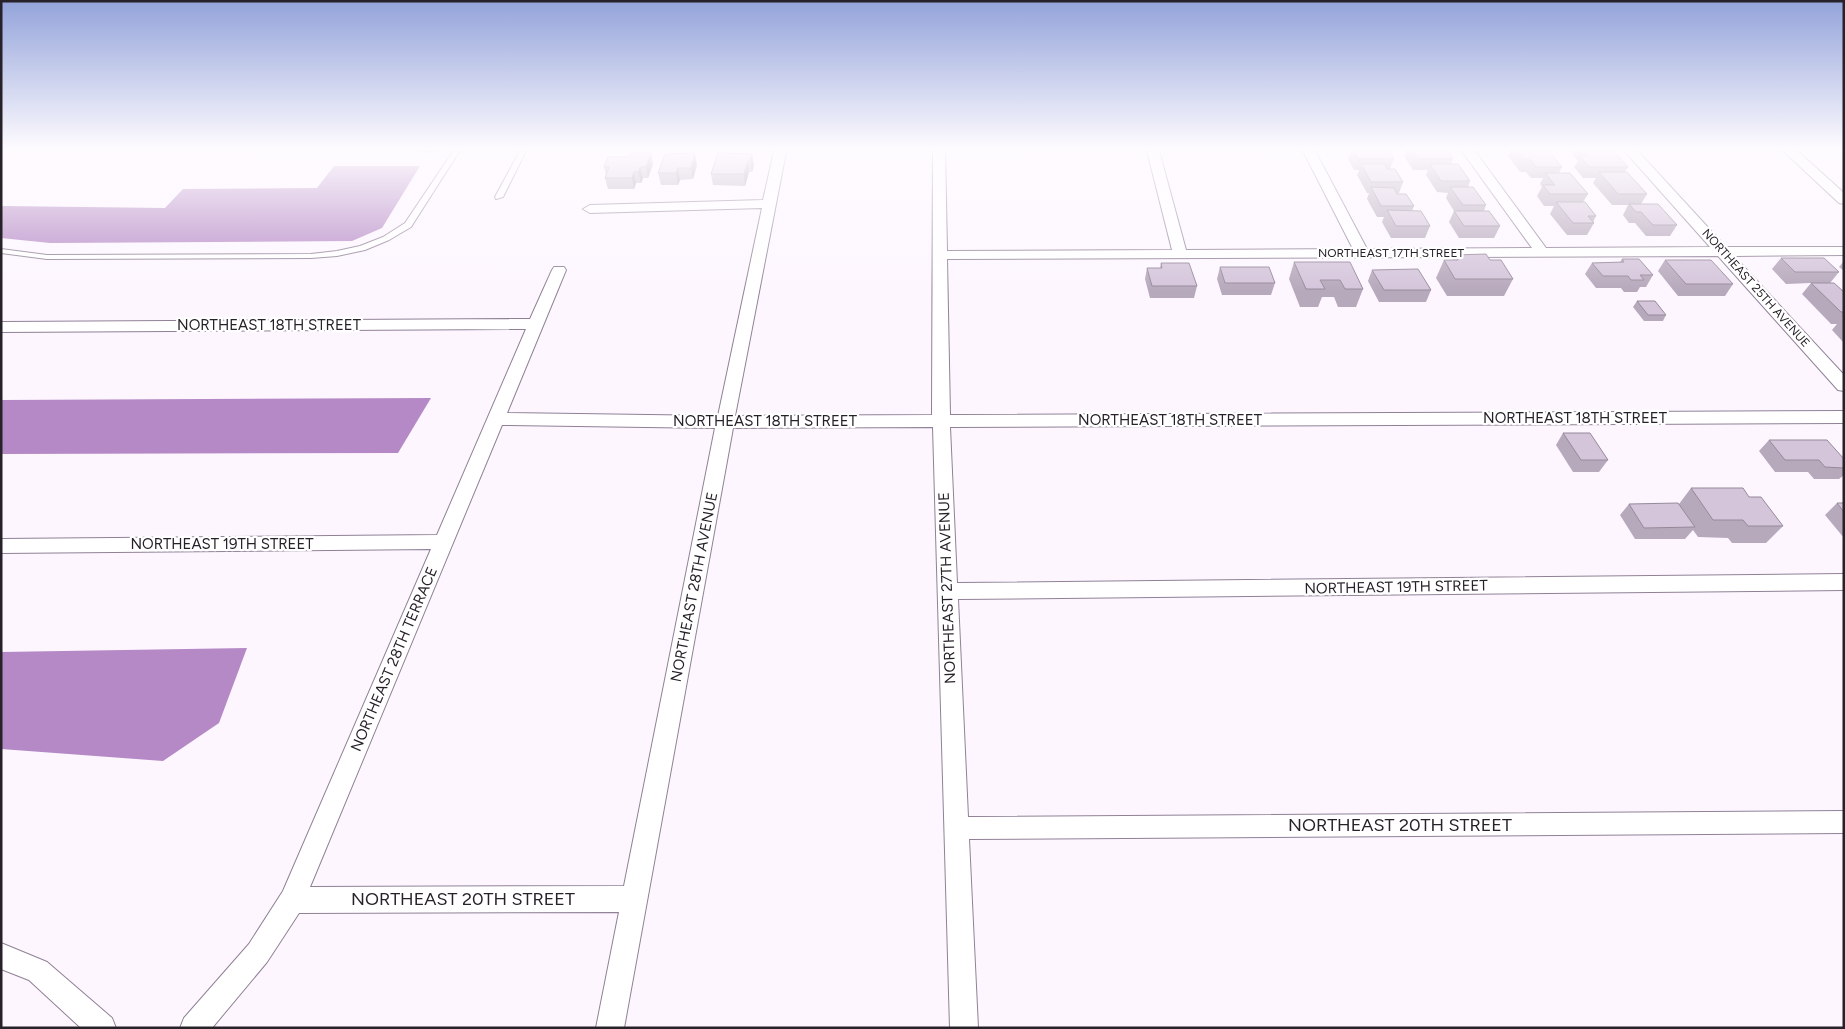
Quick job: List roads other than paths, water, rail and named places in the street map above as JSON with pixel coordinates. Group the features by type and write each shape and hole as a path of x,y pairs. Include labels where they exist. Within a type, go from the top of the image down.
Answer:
{"street":[{"name":"NORTHEAST 28TH AVENUE","path":"610,1028 725,422 772,195"},
{"name":"NORTHEAST 27TH AVENUE","path":"939,195 941,421 964,1028"},
{"path":"1165,195 1180,254"},
{"path":"1332,195 1362,253"},
{"path":"1500,195 1542,252"},
{"name":"NORTHEAST 25TH AVENUE","path":"1672,195 1844,386"},
{"path":"590,209 770,204"},
{"name":"NORTHEAST 17TH STREET","path":"938,255 1844,251"},
{"name":"NORTHEAST 28TH TERRACE","path":"194,1028 258,953 292,900 559,270"},
{"name":"NORTHEAST 18TH STREET","path":"1,327 536,324"},
{"name":"NORTHEAST 18TH STREET","path":"496,419 725,422 1844,417"},
{"name":"NORTHEAST 19TH STREET","path":"1,546 443,542"},
{"name":"NORTHEAST 19TH STREET","path":"947,591 1844,582"},
{"name":"NORTHEAST 20TH STREET","path":"956,828 1844,822"},
{"name":"NORTHEAST 20TH STREET","path":"292,900 635,899"},
{"path":"1,956 38,971 102,1028"}],"lane":[{"path":"1,251 47,257 311,256 353,251 377,243 408,225 428,195"}]}
